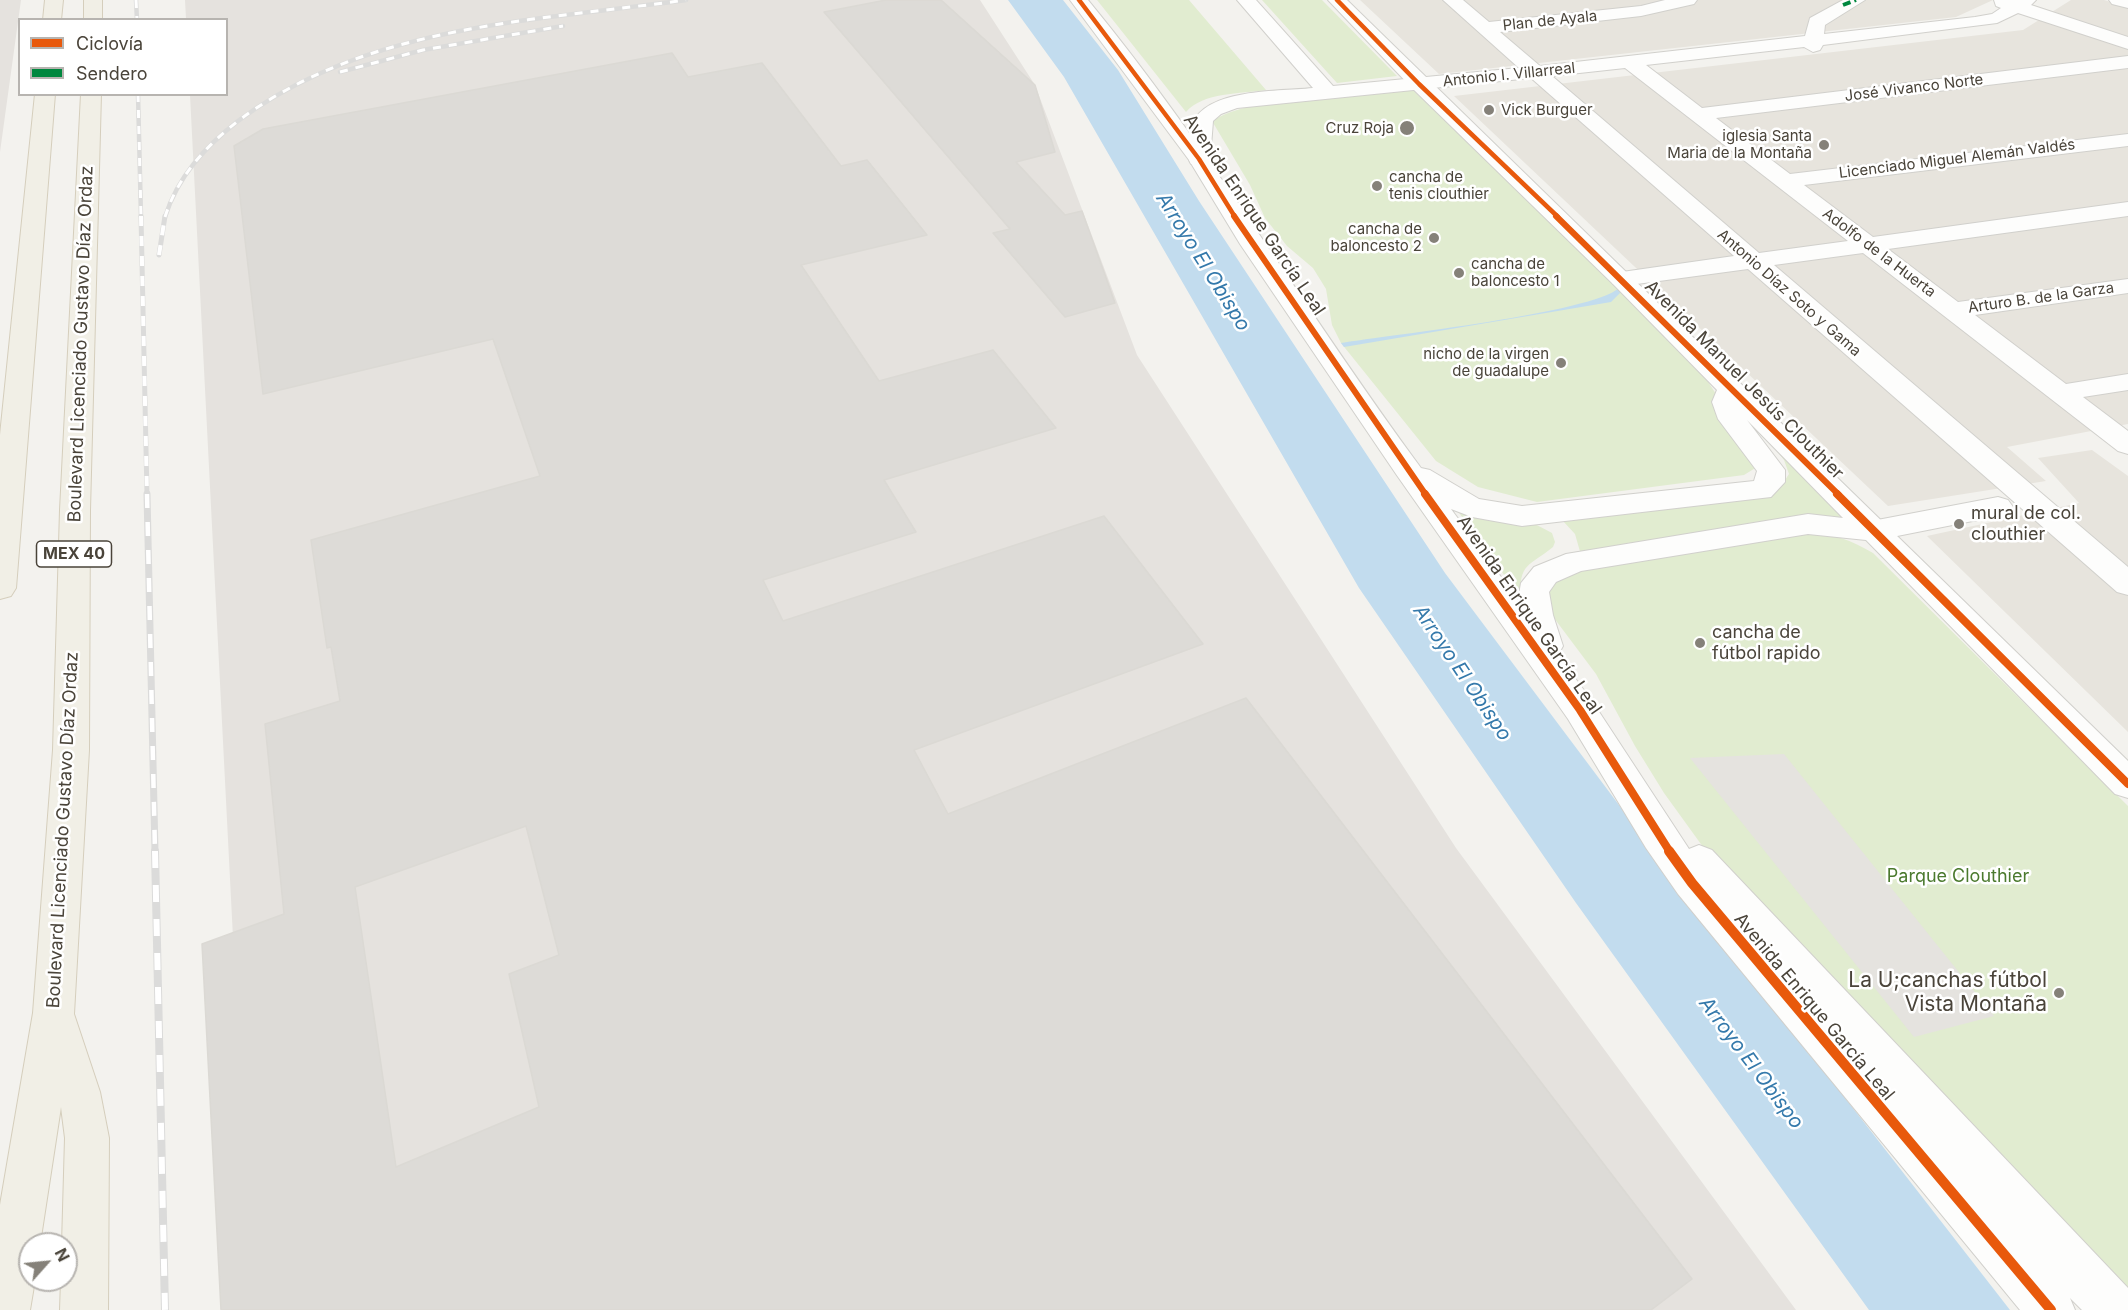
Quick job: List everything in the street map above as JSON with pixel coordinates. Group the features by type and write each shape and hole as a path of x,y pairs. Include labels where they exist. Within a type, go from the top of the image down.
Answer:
{"main road":[{"path":"52,18 54,0"},
{"path":"93,0 93,18"},
{"path":"0,588 45,96"},
{"name":"Boulevard Licenciado Gustavo Díaz Ordaz","path":"6,1310 54,1014 71,750 75,510 92,96"},
{"path":"54,1014 78,1083 85,1113 87,1138 84,1310"}],"street":[{"name":"Avenida Enrique García Leal","path":"1079,0 1141,79 1199,159 1252,244 1406,468 1580,710 1679,865 1735,937 2051,1310"},
{"path":"1245,0 1327,92"},
{"name":"Avenida Manuel Jesús Clouthier","path":"1337,0 1419,84 1622,279 2128,784"},
{"name":"Antonio Díaz Soto y Gama","path":"1452,0 1750,260 2128,584"},
{"name":"Plan de Ayala","path":"1484,28 1641,11 1688,0"},
{"path":"1813,42 1816,22 1856,0"},
{"path":"2118,0 2128,3"},
{"path":"1996,9 2022,3 2128,44"},
{"name":"Antonio I. Villarreal","path":"1199,159 1201,123 1204,115 1213,109 1247,100 1536,72 1788,44 1987,27 1993,26 1996,9"},
{"name":"Adolfo de la Huerta","path":"1630,62 1700,114 1863,243 1955,310 2128,444"},
{"name":"José Vivanco Norte","path":"1700,114 2128,62"},
{"name":"Licenciado Miguel Alemán Valdés","path":"1785,181 2128,140"},
{"path":"1622,279 1863,243 2128,209"},
{"name":"Arturo B. de la Garza","path":"1955,310 2128,286"},
{"path":"2061,393 2128,382"},
{"path":"1406,468 1450,497 1472,507 1500,514 1538,515 1749,491 1769,486 1772,480 1771,470 1732,419 1726,402 1731,389"},
{"path":"1551,670 1546,645 1532,604 1534,587 1544,574 1568,564 1808,524 1872,531 1998,507"},
{"path":"1538,515 1562,533 1567,544 1568,564"},
{"name":"Avenida Enrique García Leal","path":"1627,786 1720,882 2075,1269 2116,1310"}],"shaded area":[{"path":"0,0 21,0 18,18 0,152"},
{"path":"185,0 980,0 1035,85 1137,355 1456,848 1796,1310 252,1310 190,96 228,96 228,18 186,18"},
{"path":"1360,0 1993,0 1956,17 1439,74"},
{"path":"2071,0 2104,0 2128,7 2128,424 2007,447 2046,481 1888,506 1454,96 2023,30"},
{"path":"2092,450 2128,476 2128,732 1927,536 2079,503 2038,458"},
{"path":"1784,754 1994,1016 1914,1037 1690,758"}],"green space":[{"path":"1097,0 1189,0 1266,90 1212,97 1193,105 1186,112"},
{"path":"1262,0 1322,0 1397,76 1337,83"},
{"path":"1412,89 1622,291 1705,377 1752,450 1757,467 1744,475 1537,502 1478,487 1436,461 1341,343 1332,325 1326,289 1313,268 1287,246 1265,218 1250,185 1212,121 1230,112 1280,101 1337,94"},
{"path":"1752,420 1855,522 1581,555 1575,534 1562,520 1783,483 1789,474 1784,460"},
{"path":"1457,510 1492,521 1533,523 1552,533 1555,542 1553,547 1527,566 1524,571 1521,598"},
{"name":"Parque Clouthier","path":"1807,533 1842,538 1873,553 2128,806 2128,1307 1711,858 1664,793 1635,746 1596,674 1545,606 1541,590 1558,574"}],"water":[{"name":"Arroyo El Obispo","path":"1008,0 1063,0 1118,70 1199,201 1445,573 1667,869 2010,1310 1869,1310 1576,903 1359,588 1064,77"},
{"path":"1619,288 1622,291 1611,302 1344,347 1341,343 1532,314 1571,306 1601,297"}],"building":[{"path":"886,0 941,0 1035,85 1055,152 1016,162 1065,215 1082,211 1115,303 1065,317 993,233 1010,229 824,12"},
{"path":"672,53 688,77 762,63 841,166 867,160 927,235 801,265 879,381 993,350 1056,428 884,480 916,532 763,580 783,621 1104,516 1203,644 914,750 948,814 1246,698 1692,1279 1651,1310 221,1310 202,944 284,914 265,724 340,701 331,647 327,648 311,540 540,476 493,339 263,394 234,146 263,129","holes":["526,826 559,955 509,974 539,1107 396,1167 355,887"]}],"railway":[{"path":"136,0 137,18"},
{"path":"165,217 185,175 226,131 288,89 341,65 396,46 453,32 511,22 686,0"},
{"path":"340,72 423,50 563,26"},
{"path":"138,96 141,217"},
{"path":"141,216 147,495"},
{"path":"159,255 165,216"},
{"path":"147,494 155,852"},
{"path":"155,851 165,1310"}],"marked path":[{"path":"1843,5 1856,0"}],"cycle path":[{"path":"1079,0 1199,159 1252,244 1406,468 1580,710 1659,837 1692,883 2051,1310"},
{"path":"1337,0 1419,84 1622,279 2128,784"}],"place":[{"name":"Vick Burguer","path":"1489,110"},
{"name":"Cruz Roja","path":"1407,128"},
{"name":"iglesia Santa Maria de la Montaña","path":"1824,145"},
{"name":"cancha de tenis clouthier","path":"1377,186"},
{"name":"cancha de baloncesto 2","path":"1434,238"},
{"name":"cancha de baloncesto 1","path":"1459,273"},
{"name":"nicho de la virgen de guadalupe","path":"1561,363"},
{"name":"mural de col. clouthier","path":"1959,524"},
{"name":"cancha de fútbol rapido","path":"1700,643"},
{"name":"La U;canchas fútbol Vista Montaña","path":"2059,993"}]}
